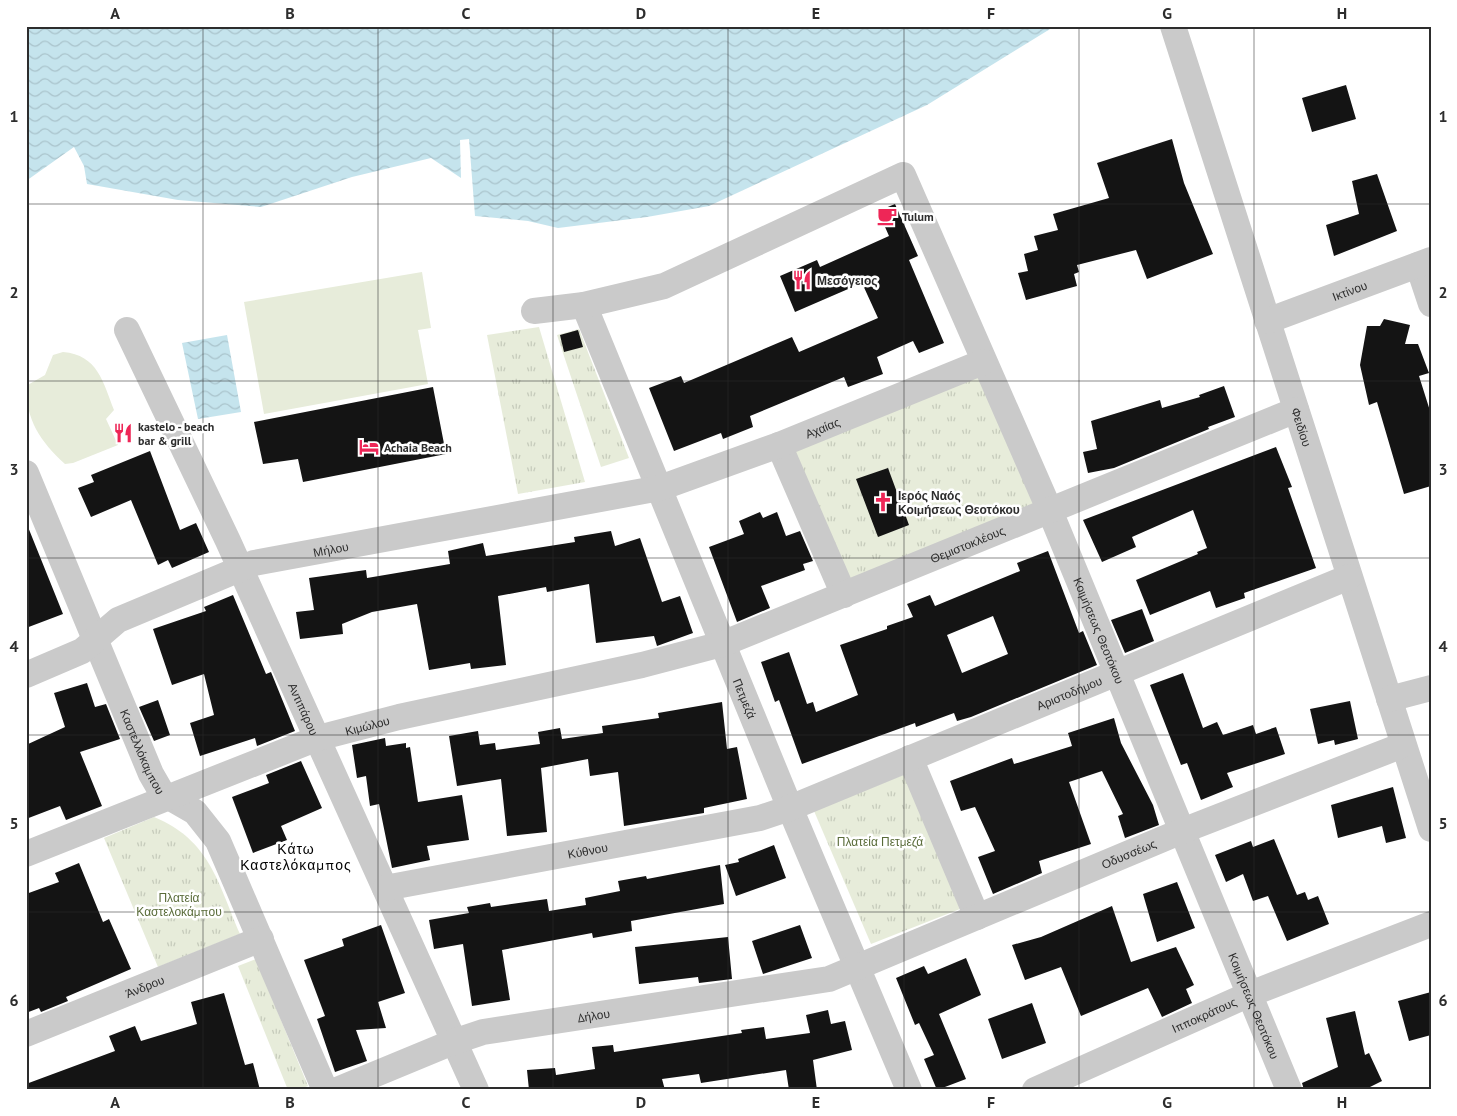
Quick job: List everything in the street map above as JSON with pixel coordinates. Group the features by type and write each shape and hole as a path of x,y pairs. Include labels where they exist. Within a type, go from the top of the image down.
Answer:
{"street":[{"name":"Φειδίου","path":"1173,26 1431,829"},
{"name":"Κοιμήσεως Θεοτόκου","path":"584,306 664,286 902,176 1050,510 1289,1090"},
{"name":"Ικτίνου","path":"1267,321 1425,263"},
{"path":"1425,263 1431,304"},
{"path":"534,311 584,306"},
{"name":"Πετμεζά","path":"584,306 660,488 722,644 909,1090"},
{"name":"Αντιπάρου","path":"127,330 241,568 476,1090"},
{"name":"Αχαίας","path":"660,488 779,445 984,362"},
{"name":"Θεμιστοκλέους","path":"722,644 1296,410"},
{"path":"779,445 844,595"},
{"name":"Καστελλόκαμπου","path":"29,488 95,638 151,774 158,788 169,798 195,812 218,841 325,1090"},
{"name":"Μήλου","path":"26,675 75,655 112,623 129,614 260,562 660,488"},
{"name":"Αριστοδήμου","path":"790,808 1349,577"},
{"name":"Κιμώλου","path":"26,854 318,738 454,704 642,665 722,644"},
{"path":"1389,699 1431,688"},
{"name":"Οδυσσέως","path":"858,966 1182,831 1403,745"},
{"path":"910,758 977,916"},
{"path":"195,812 200,797 217,779"},
{"name":"Κύθνου","path":"385,888 729,825 760,818 790,808"},
{"name":"Ιπποκράτους","path":"1034,1090 1250,994 1431,924"},
{"name":"Άνδρου","path":"26,1034 261,939"},
{"name":"Δήλου","path":"337,1090 454,1042 492,1030 829,979 858,966"}],"green space":[{"path":"422,272 431,328 418,330 428,384 264,414 244,302"},
{"path":"539,327 585,482 518,494 487,335"},
{"path":"579,329 629,458 601,467 557,335"},
{"path":"63,352 84,358 98,372 114,410 106,419 118,445 73,463 65,464 48,447 36,429 29,409 26,386 45,375 53,355"},
{"path":"983,362 1050,511 844,595 779,445"},
{"name":"Πλατεία Πετμεζά","path":"905,774 960,909 871,944 814,811"},
{"name":"Πλατεία Καστελοκάμπου","path":"154,817 188,838 200,851 218,881 240,934 158,967 104,838"},
{"path":"256,959 308,1086 298,1090 288,1090 238,966"}],"water":[{"path":"26,26 1055,26 927,105 709,206 647,217 558,228 528,221 475,216 469,139 460,140 461,178 431,158 352,177 261,207 178,200 87,184 84,166 74,147 26,181"},
{"path":"227,335 241,412 198,419 182,343"}],"building":[{"path":"1346,85 1356,119 1312,132 1302,98"},
{"path":"1172,139 1184,183 1213,254 1147,279 1136,250 1077,265 1079,272 1074,274 1077,286 1026,300 1018,273 1028,271 1024,254 1038,250 1034,236 1058,230 1053,214 1109,198 1097,163"},
{"path":"1377,174 1397,231 1334,256 1326,225 1359,214 1352,181"},
{"path":"895,204 918,256 909,260 944,343 919,353 913,341 877,357 883,374 848,387 844,377 750,416 753,427 723,439 721,433 674,451 649,388 681,376 684,383 792,337 799,352 878,318 862,283 795,312 780,276 817,260 820,267 889,236 878,211"},
{"path":"1384,319 1410,325 1405,344 1418,344 1429,373 1419,376 1431,414 1431,486 1404,494 1377,402 1369,405 1360,365 1367,326 1380,326"},
{"path":"578,330 583,347 564,352 560,335"},
{"path":"1224,386 1235,417 1114,468 1088,473 1083,452 1097,449 1091,421 1160,400 1162,408 1200,397 1199,395"},
{"path":"433,387 446,454 303,482 298,459 263,464 254,422"},
{"path":"1276,447 1292,487 1288,488 1316,568 1244,593 1245,598 1216,608 1210,591 1150,615 1136,580 1198,554 1197,552 1207,548 1193,510 1132,537 1136,547 1102,562 1083,520"},
{"path":"150,451 180,530 196,523 209,552 172,568 168,560 158,565 131,500 91,517 78,488 94,482 91,475"},
{"name":"Ιερός Ναός Κοιμήσεως Θεοτόκου","path":"888,468 909,525 878,537 856,479"},
{"path":"760,512 763,518 777,512 786,536 800,531 813,561 803,564 805,570 761,586 770,608 737,622 709,547 744,534 739,521"},
{"path":"26,522 63,614 26,628"},
{"path":"611,531 615,546 640,538 662,602 680,596 693,633 657,646 654,636 596,643 589,584 547,592 546,587 498,596 506,665 471,669 470,663 429,670 417,604 372,612 342,624 343,634 300,639 296,612 314,610 309,578 366,570 367,578 450,564 448,551 483,543 486,556 575,542 574,537"},
{"path":"1048,551 1079,633 1083,631 1097,665 971,717 957,721 954,713 916,727 915,723 802,764 779,700 775,702 761,662 789,652 807,704 813,702 816,712 858,695 840,645 887,629 887,626 913,617 907,604 930,595 935,606 1020,571 1017,563","holes":["993,616 1008,654 962,673 947,635"]},
{"path":"233,595 266,674 271,672 295,731 257,746 255,738 200,756 190,723 214,715 204,674 172,685 153,629 206,611 204,607"},
{"path":"1142,609 1154,641 1125,653 1111,620"},
{"path":"1183,673 1203,728 1217,722 1223,735 1253,725 1256,734 1276,727 1285,754 1227,773 1233,787 1201,800 1187,763 1181,765 1150,685"},
{"path":"87,683 95,707 106,704 120,739 80,752 102,806 66,820 60,806 26,819 26,745 65,727 54,693"},
{"path":"158,700 170,735 154,741 139,707"},
{"path":"1350,701 1358,739 1335,745 1334,740 1318,744 1310,709"},
{"path":"722,702 727,749 737,747 747,799 704,808 704,813 624,826 618,772 590,776 588,759 541,768 547,832 507,836 501,779 457,786 449,736 478,731 480,745 495,743 496,750 540,744 538,732 560,728 562,739 603,733 602,726 659,718 658,713"},
{"path":"1114,718 1121,743 1153,805 1159,825 1125,838 1118,816 1123,814 1102,771 1069,782 1091,844 1039,861 1042,873 993,894 978,857 995,851 975,807 961,811 950,781 1012,758 1014,764 1072,746 1068,733"},
{"path":"385,738 386,746 406,743 406,748 410,747 418,802 462,795 469,840 427,846 430,860 392,868 379,804 370,806 366,776 357,778 352,745"},
{"path":"301,761 322,808 281,826 287,840 253,853 232,797 269,783 266,775"},
{"path":"1393,787 1406,838 1386,843 1382,826 1338,838 1331,805"},
{"path":"1274,839 1297,895 1305,892 1308,900 1318,896 1329,924 1287,941 1268,896 1253,901 1243,874 1226,882 1215,855 1251,841 1253,847"},
{"path":"774,845 786,878 736,896 725,865 739,862 738,859"},
{"path":"79,863 103,922 109,919 131,969 66,997 68,1001 41,1012 39,1008 26,1013 26,894 59,882 55,873"},
{"path":"720,865 724,904 631,921 632,931 593,938 592,933 502,950 510,1000 472,1006 463,944 434,949 429,920 469,913 467,907 490,903 491,907 547,899 549,911 586,905 585,898 620,891 618,881 646,876 647,879"},
{"path":"1177,882 1195,928 1157,942 1143,894"},
{"path":"1112,906 1131,962 1176,947 1194,985 1186,989 1192,1003 1162,1017 1148,988 1081,1016 1061,967 1025,980 1012,945 1041,937"},
{"path":"381,925 405,993 378,1002 386,1028 356,1030 367,1061 335,1072 317,1019 325,1016 304,960 344,946 342,939"},
{"path":"800,925 812,958 763,974 752,941"},
{"path":"728,937 732,979 699,983 698,977 639,984 635,947"},
{"path":"966,958 981,995 939,1014 966,1079 937,1090 924,1059 934,1055 919,1023 915,1025 896,978 924,966 928,974"},
{"path":"1431,992 1431,1035 1409,1041 1398,1001"},
{"path":"224,993 245,1065 253,1063 260,1090 26,1090 26,1084 115,1051 109,1036 135,1026 141,1041 197,1024 191,1002"},
{"path":"1032,1003 1046,1043 1002,1059 988,1019"},
{"path":"828,1010 831,1024 845,1021 852,1050 813,1060 817,1090 789,1090 786,1070 701,1083 699,1074 662,1079 665,1090 529,1090 527,1070 555,1068 556,1075 595,1069 592,1047 613,1045 614,1052 742,1033 741,1030 764,1027 766,1039 810,1033 806,1015"},
{"path":"1355,1011 1365,1055 1369,1053 1382,1081 1364,1090 1304,1090 1302,1083 1338,1067 1326,1018"}],"place":[{"name":"Tulum","path":"887,216"},
{"name":"Μεσόγειος","path":"802,280"},
{"name":"kastelo - beach bar & grill","path":"123,433"},
{"name":"Achaia Beach","path":"369,447"},
{"name":"Ιερός Ναός Κοιμήσεως Θεοτόκου","path":"883,502"}],"district":[{"name":"Κάτω Καστελόκαμπος","path":"296,858"}]}
